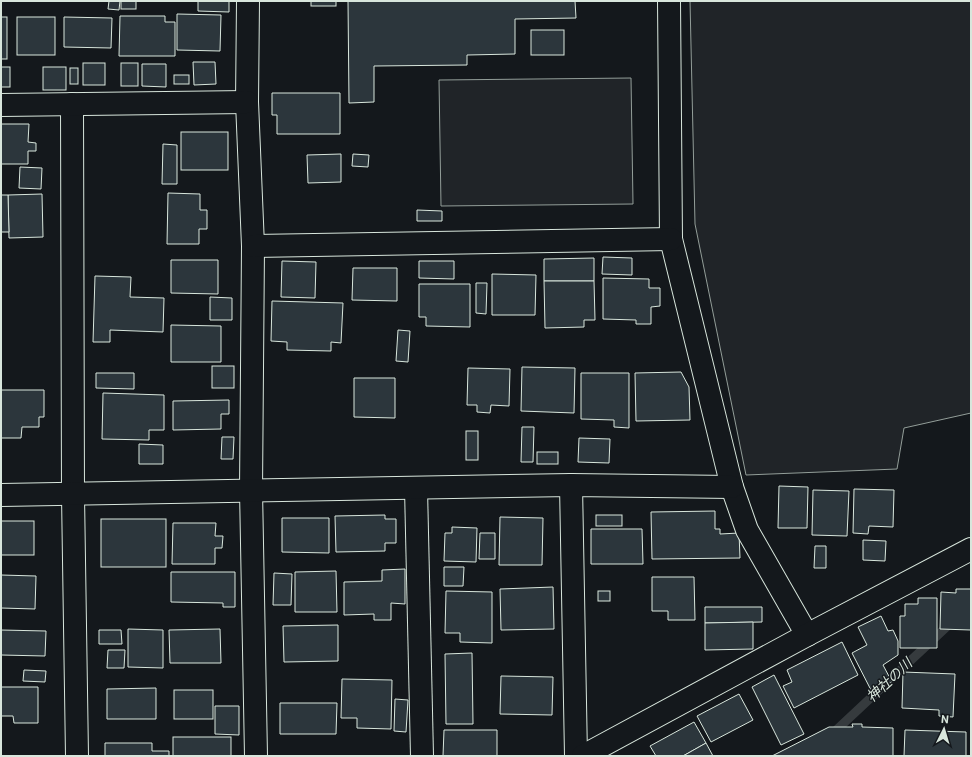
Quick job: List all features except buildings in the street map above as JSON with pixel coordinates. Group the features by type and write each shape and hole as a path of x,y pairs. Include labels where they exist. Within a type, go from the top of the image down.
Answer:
{"street":[{"path":"248,1 247,102 253,246 251,490 256,756"},
{"path":"669,1 671,239 732,487 747,530 807,635"},
{"path":"1,105 247,102"},
{"path":"72,104 73,495 77,756"},
{"path":"253,246 671,239"},
{"path":"1,495 73,495 251,490 571,485 732,487"},
{"path":"571,485 576,756"},
{"path":"416,488 422,756"},
{"path":"583,756 807,635 971,549"}],"shaded area":[{"path":"690,1 971,1 971,413 904,428 897,469 746,475 695,224"},
{"path":"631,78 633,204 441,206 439,80"}],"waterway":[{"name":"神社の川","path":"831,735 971,604"}]}
